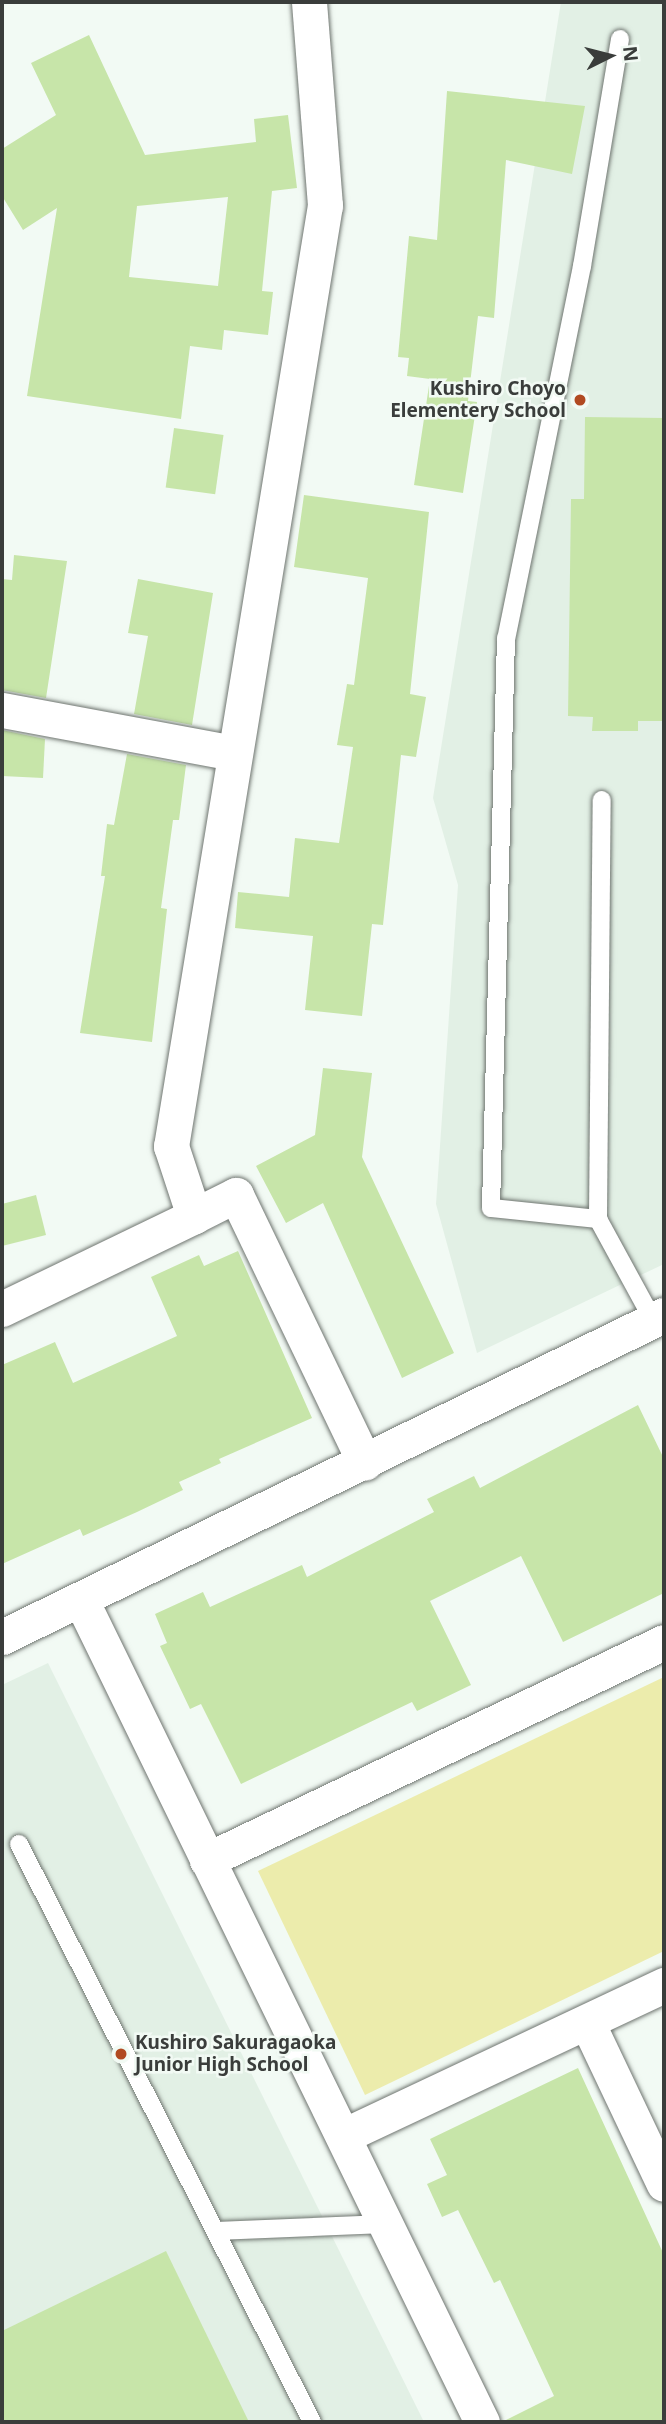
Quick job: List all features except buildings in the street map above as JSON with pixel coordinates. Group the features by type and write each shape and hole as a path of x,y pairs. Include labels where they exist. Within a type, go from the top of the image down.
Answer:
{"street":[{"path":"194,1216 171,1146 325,205 309,2"},
{"path":"2,710 234,752"},
{"path":"2,1309 236,1195 365,1463"},
{"path":"2,1637 659,1318"},
{"path":"81,1600 482,2422"},
{"path":"207,1860 664,1642"},
{"path":"343,2136 664,1985"},
{"path":"587,2022 664,2184"}],"lane":[{"path":"598,1219 491,1208 506,638 582,266 620,39"},
{"path":"602,800 598,1219 659,1318"},
{"path":"19,1844 312,2422"},
{"path":"216,2231 385,2224"}],"shaded area":[{"name":"Kushiro Choyo Elementery School","path":"561,2 664,2 664,1264 477,1353 436,1204 458,885 433,798"},
{"name":"Kushiro Sakuragaoka Junior High School","path":"48,1663 424,2422 2,2422 2,1685"}],"green space":[{"path":"664,1677 664,1951 365,2095 258,1871"}],"place":[{"name":"Kushiro Choyo Elementery School","path":"580,400"},
{"name":"Kushiro Sakuragaoka Junior High School","path":"121,2054"}]}
